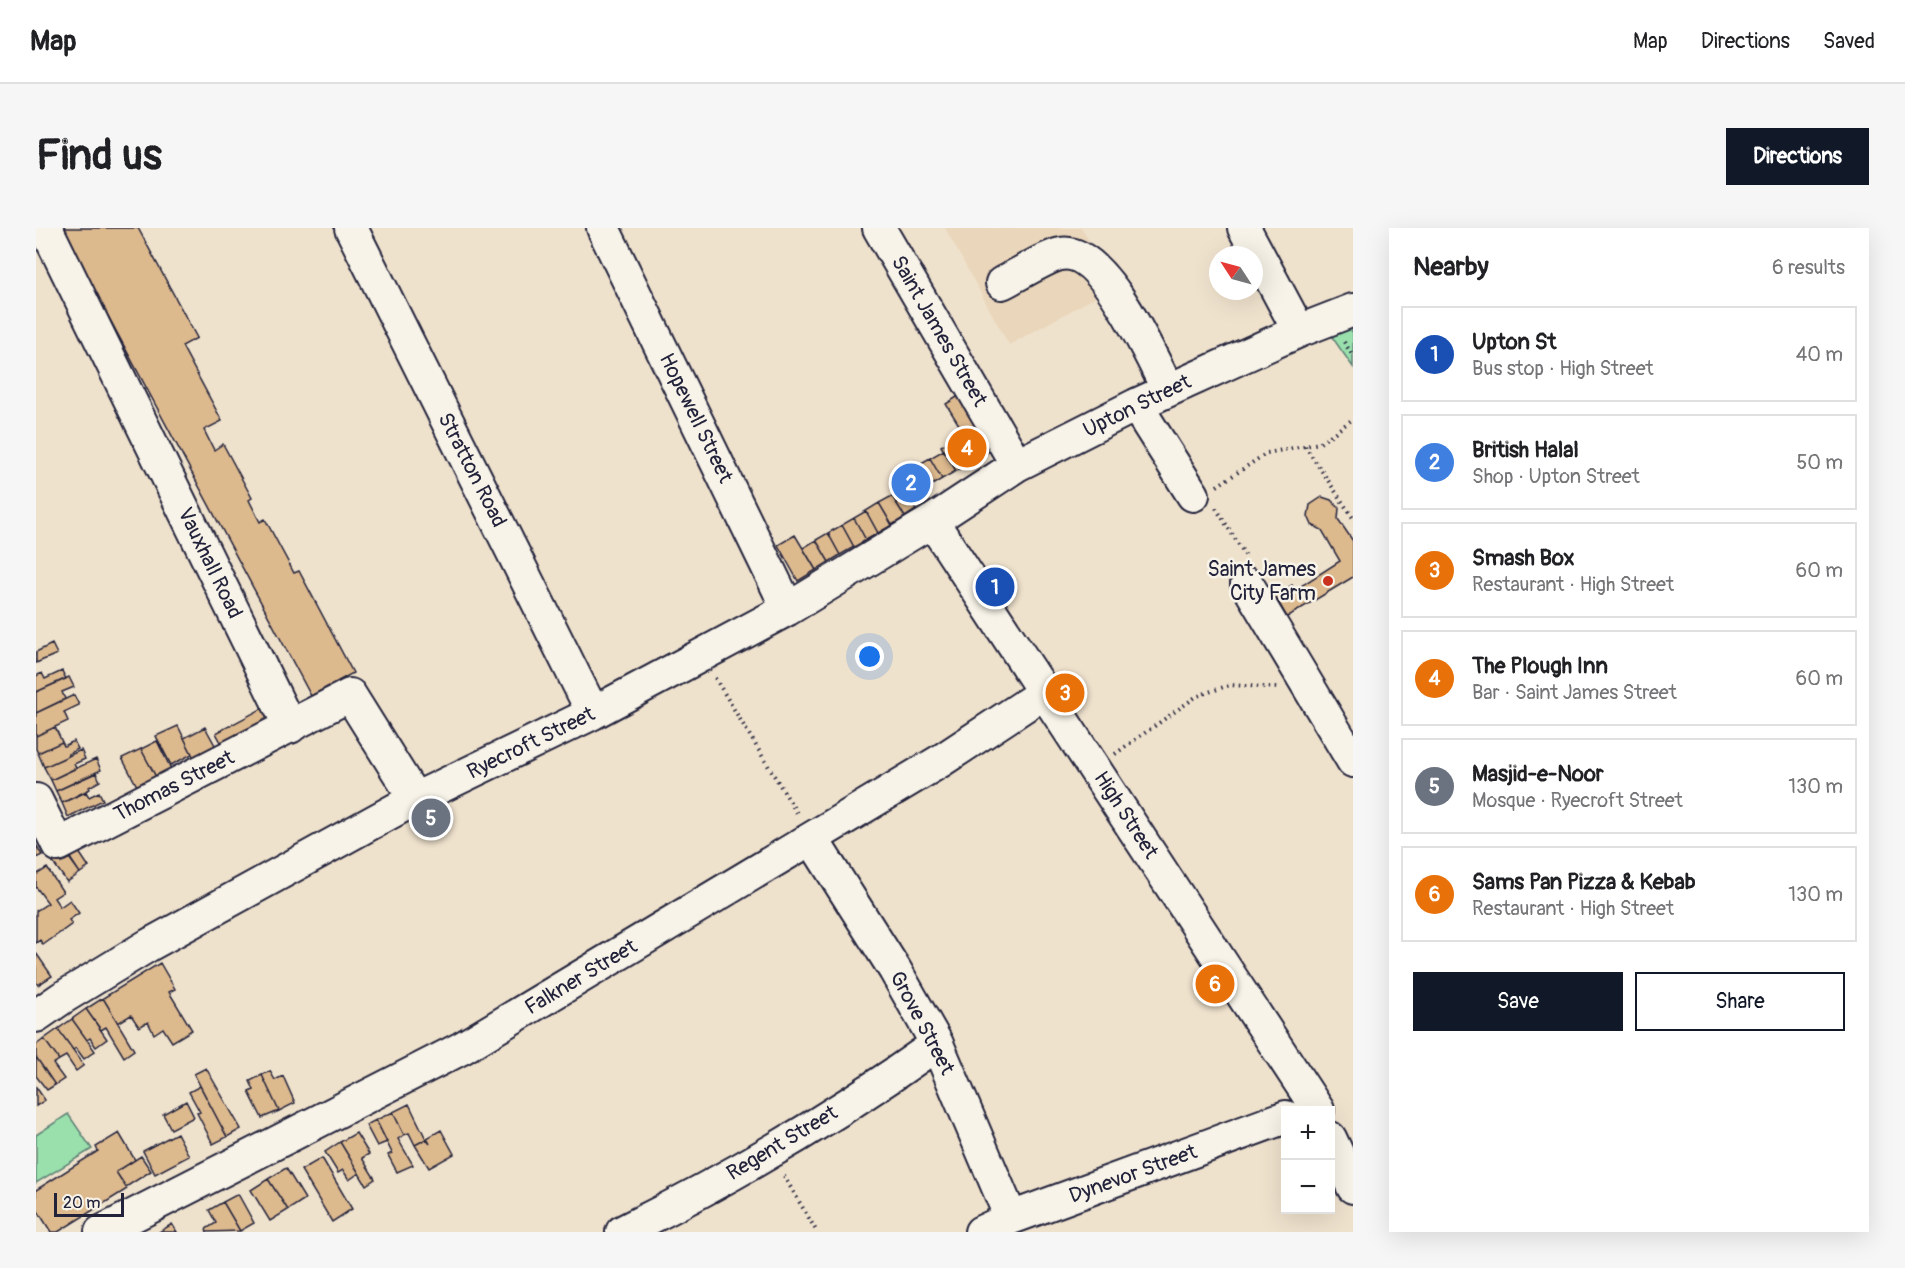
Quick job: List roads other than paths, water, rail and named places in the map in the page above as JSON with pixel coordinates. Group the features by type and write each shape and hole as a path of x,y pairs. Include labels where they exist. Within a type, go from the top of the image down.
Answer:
{"street":[{"name":"Vauxhall Road","path":"46,228 290,727"},
{"name":"Stratton Road","path":"351,228 593,713"},
{"name":"Hopewell Street","path":"603,228 788,609"},
{"name":"Saint James Street","path":"879,228 1017,465"},
{"path":"1244,228 1299,331"},
{"path":"1002,282 1060,254 1073,254 1085,261 1100,273 1122,304 1168,390"},
{"name":"Upton Street","path":"932,521 1017,465 1136,405 1299,331 1353,310"},
{"path":"1136,405 1200,494"},
{"name":"Ryecroft Street","path":"36,1016 149,945 415,799 593,713 788,609 932,521"},
{"name":"High Street","path":"932,521 1095,769 1310,1106"},
{"path":"1247,584 1353,761"},
{"name":"Falkner Street","path":"101,1232 462,1048 942,760 1045,692"},
{"path":"290,727 350,695 415,799"},
{"name":"Thomas Street","path":"36,800 58,845 290,727"},
{"name":"Grove Street","path":"812,839 895,970 937,1044 1011,1218"},
{"name":"Regent Street","path":"622,1232 679,1204 770,1151 875,1088 937,1044"},
{"name":"Dynevor Street","path":"981,1232 1011,1218 1281,1119"},
{"path":"1335,1149 1353,1187"}],"place":[{"name":"The Plough Inn","path":"967,448"},
{"name":"British Halal","path":"911,483"},
{"name":"Saint James City Farm","path":"1328,581"},
{"name":"Upton St","path":"995,587"},
{"name":"Smash Box","path":"1065,693"},
{"name":"Masjid-e-Noor","path":"431,818"},
{"name":"Sams Pan Pizza & Kebab","path":"1215,984"}]}
